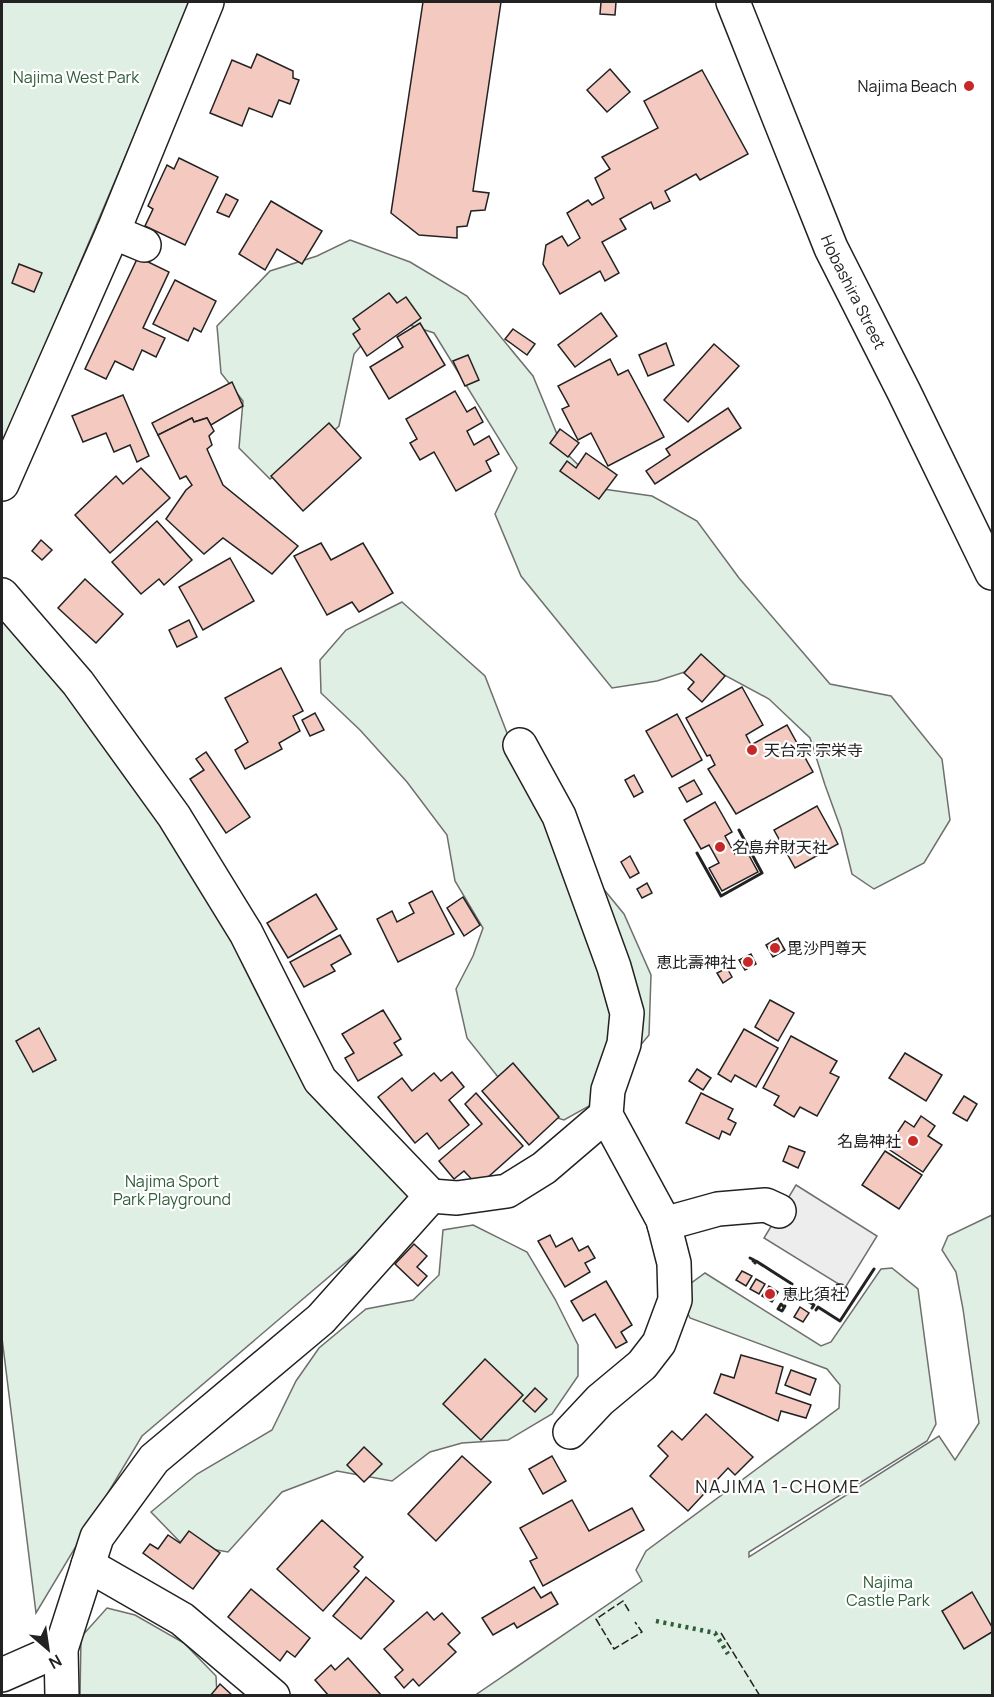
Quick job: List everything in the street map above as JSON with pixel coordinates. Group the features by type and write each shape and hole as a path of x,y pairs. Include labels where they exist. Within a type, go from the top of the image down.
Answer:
{"street":[{"path":"2,484 113,232 207,2"},
{"name":"Hobashira Street","path":"733,2 831,248 993,573"},
{"path":"113,232 144,245"},
{"path":"2,595 78,683 174,816 246,933 320,1080 431,1196 457,1198 507,1191 544,1167 606,1115"},
{"path":"520,746 559,816 614,967 627,1013 624,1044 608,1090 606,1115 664,1224 674,1263 675,1300 659,1343 642,1365 600,1400 570,1432"},
{"path":"62,1695 61,1649 98,1537 154,1459 321,1319 431,1196"},
{"path":"664,1224 718,1209 766,1205 779,1211"},
{"path":"88,1566 182,1618 273,1695"},
{"path":"2,1675 61,1649"}],"green space":[{"name":"Najima West Park","path":"2,2 191,2 2,447"},
{"path":"350,240 410,262 467,296 533,376 564,451 603,489 652,496 697,521 739,578 830,684 891,696 942,759 950,820 924,863 874,889 852,874 841,829 810,738 769,699 706,665 657,681 612,688 521,576 495,514 517,468 434,333 385,317 354,354 339,426 319,445 270,479 239,448 243,401 221,373 217,326 270,271 317,256"},
{"path":"402,602 485,676 542,814 624,914 651,975 649,1035 591,1105 564,1120 524,1108 467,1038 456,989 473,956 483,928 455,881 447,835 407,782 360,730 321,693 320,660 346,630"},
{"name":"Najima Sport Park Playground","path":"2,608 69,683 234,935 302,1081 418,1201 142,1436 36,1613 2,1338"},
{"name":"Najima Castle Park","path":"992,1215 992,1695 474,1696 642,1581 636,1570 646,1551 839,1408 840,1385 827,1369 690,1318 686,1310 690,1284 705,1273 821,1346 831,1342 881,1269 892,1268 918,1289 936,1424 927,1441 749,1552 749,1557 939,1436 955,1460 979,1423 956,1272 942,1250 948,1236"},
{"path":"473,1225 527,1252 555,1299 578,1345 578,1376 552,1414 508,1440 462,1443 430,1452 392,1481 337,1471 282,1492 228,1552 182,1544 151,1512 197,1474 272,1430 296,1381 319,1348 366,1309 413,1300 439,1275 443,1230"},
{"path":"107,1608 135,1615 184,1643 216,1676 217,1695 80,1696 81,1637"}],"shaded area":[{"path":"796,1185 877,1236 845,1288 764,1238"}],"building":[{"path":"423,2 501,2 473,191 489,193 485,210 471,211 467,226 457,227 457,238 419,235 391,213"},
{"path":"601,2 616,2 615,15 600,14"},
{"path":"257,54 293,71 293,78 299,80 290,104 279,100 272,117 249,108 242,126 210,113 232,60 251,68"},
{"path":"610,69 630,92 607,112 587,90"},
{"path":"702,70 748,154 700,180 696,174 665,191 670,201 654,209 651,202 620,219 626,229 602,242 619,273 605,281 600,271 560,294 543,264 546,245 562,236 568,246 580,238 567,213 588,200 592,205 604,198 595,178 610,169 602,157 658,128 644,101"},
{"path":"179,158 218,177 185,245 145,226 153,209 148,206 167,165 174,169"},
{"path":"226,194 238,200 229,217 217,212"},
{"path":"271,201 322,231 302,264 277,249 265,270 239,254"},
{"path":"138,257 169,272 143,328 165,338 156,357 142,350 133,370 115,361 106,379 85,369"},
{"path":"19,264 42,273 34,292 12,283"},
{"path":"175,280 216,301 201,332 194,328 188,341 153,324"},
{"path":"389,293 397,303 406,297 421,318 367,356 353,334 360,329 353,319"},
{"path":"601,313 617,336 575,367 558,345"},
{"path":"420,323 445,365 389,399 370,367 403,347 397,337"},
{"path":"513,329 535,344 527,355 505,339"},
{"path":"666,343 674,365 648,376 639,355"},
{"path":"714,344 739,366 688,422 664,400"},
{"path":"468,355 479,380 465,386 453,361"},
{"path":"610,359 618,375 628,370 664,437 608,466 591,433 578,440 562,409 569,406 558,386"},
{"path":"232,382 243,406 211,425 207,418 194,422 192,418 158,435 152,423"},
{"path":"455,391 467,412 475,407 483,422 467,431 474,445 489,436 499,454 486,461 491,471 456,491 434,452 420,460 410,443 417,439 406,419"},
{"path":"123,395 149,456 137,462 130,445 114,452 106,433 83,442 72,416"},
{"path":"728,408 741,428 655,484 646,471 670,455 666,449"},
{"path":"192,418 194,422 207,418 214,431 209,436 212,445 207,449 223,485 298,546 272,574 223,538 204,554 166,519 192,485 186,476 180,479 158,435"},
{"path":"329,423 361,458 303,511 271,476"},
{"path":"560,429 579,443 568,457 550,443"},
{"path":"586,453 617,475 599,499 560,471 567,461 576,468"},
{"path":"141,468 170,498 110,553 75,515 116,476 123,484"},
{"path":"157,521 192,560 164,585 159,579 141,594 112,562"},
{"path":"41,540 52,550 42,560 32,551"},
{"path":"321,543 331,560 363,543 393,593 359,612 352,602 327,615 294,556"},
{"path":"230,558 254,601 203,630 179,587"},
{"path":"85,579 123,614 96,643 58,608"},
{"path":"189,620 197,637 177,647 169,630"},
{"path":"701,654 725,676 702,702 688,689 694,682 684,673"},
{"path":"281,668 303,711 293,716 300,731 279,743 282,749 245,769 235,750 248,742 225,698"},
{"name":"天台宗 宗栄寺","path":"742,687 763,725 746,735 751,745 787,725 813,772 736,814 708,769 715,765 710,755 707,756 686,718"},
{"path":"315,713 324,730 310,736 302,720"},
{"path":"677,714 702,760 672,777 646,731"},
{"path":"206,752 250,817 226,833 190,779 204,770 196,759"},
{"path":"634,775 643,792 634,797 625,780"},
{"path":"694,780 702,794 687,802 679,788"},
{"name":"名島弁財天社","path":"715,802 732,832 725,836 735,854 745,848 758,872 722,891 709,868 719,863 709,845 701,849 684,820"},
{"path":"817,806 838,844 795,868 774,830"},
{"path":"630,856 639,873 630,878 621,862"},
{"path":"647,883 652,893 642,898 637,889"},
{"path":"432,891 454,934 398,962 377,919 392,911 397,922 414,913 409,903"},
{"path":"316,894 337,929 288,958 267,923"},
{"path":"463,897 480,925 464,936 447,908"},
{"path":"340,935 351,954 331,965 335,971 304,987 290,962"},
{"name":"毘沙門尊天","path":"778,938 785,950 773,957 766,945"},
{"name":"恵比壽神社","path":"751,954 756,964 745,970 739,960"},
{"path":"727,968 732,977 723,983 717,973"},
{"path":"770,1000 794,1013 778,1041 755,1027"},
{"path":"383,1010 401,1039 394,1043 402,1055 358,1081 345,1058 354,1053 342,1034"},
{"path":"39,1028 56,1060 33,1072 16,1041"},
{"path":"744,1029 778,1048 756,1087 735,1075 731,1082 718,1074"},
{"path":"791,1036 837,1061 830,1073 839,1077 817,1116 800,1107 794,1117 774,1105 779,1096 763,1088"},
{"path":"905,1053 942,1075 926,1101 889,1078"},
{"path":"513,1063 559,1117 529,1145 482,1091"},
{"path":"697,1069 711,1078 703,1090 689,1081"},
{"path":"452,1072 464,1087 449,1100 469,1125 439,1149 427,1133 415,1143 378,1097 402,1078 412,1091 434,1073 441,1081"},
{"path":"476,1093 523,1146 478,1186 464,1171 454,1179 439,1161 482,1124 465,1104"},
{"path":"701,1093 733,1109 728,1119 736,1123 730,1135 722,1131 719,1139 686,1123"},
{"path":"964,1096 977,1104 967,1121 953,1113"},
{"name":"名島神社","path":"921,1116 935,1126 928,1136 942,1145 923,1172 887,1148 905,1121 914,1127"},
{"path":"789,1146 805,1152 798,1168 783,1161"},
{"path":"885,1151 922,1175 899,1209 862,1185"},
{"path":"550,1235 556,1247 572,1238 579,1251 588,1246 595,1258 585,1263 590,1272 565,1287 538,1241"},
{"path":"414,1244 427,1256 417,1267 427,1276 418,1286 395,1264"},
{"path":"742,1271 752,1276 746,1286 736,1280"},
{"path":"756,1279 765,1284 759,1294 750,1289"},
{"path":"606,1281 632,1325 621,1332 627,1342 616,1348 595,1314 583,1321 571,1301"},
{"name":"恵比須社","path":"769,1286 778,1292 772,1302 762,1296"},
{"path":"800,1307 809,1313 803,1322 794,1317"},
{"path":"741,1355 783,1367 776,1393 811,1405 806,1418 781,1411 778,1421 714,1393 721,1374 734,1378"},
{"path":"485,1359 523,1395 481,1440 443,1404"},
{"path":"791,1370 816,1379 810,1395 785,1385"},
{"path":"535,1388 547,1399 535,1412 523,1401"},
{"path":"706,1414 753,1457 735,1475 728,1468 688,1511 650,1476 668,1456 658,1446 672,1431 682,1440"},
{"path":"364,1447 382,1464 364,1482 347,1465"},
{"path":"462,1456 491,1482 436,1541 408,1514"},
{"path":"552,1456 566,1481 543,1494 529,1469"},
{"path":"572,1500 589,1531 632,1508 644,1530 543,1586 530,1561 537,1558 520,1528"},
{"path":"322,1520 363,1557 354,1567 359,1571 323,1611 277,1569"},
{"path":"189,1531 220,1553 193,1589 143,1553 150,1544 158,1549 168,1535 180,1543"},
{"path":"366,1577 394,1601 361,1639 333,1616"},
{"path":"534,1587 541,1598 551,1592 558,1604 517,1628 514,1623 493,1635 482,1618"},
{"path":"251,1589 310,1638 295,1657 287,1651 280,1661 228,1617"},
{"path":"972,1592 992,1627 992,1632 964,1649 942,1611"},
{"path":"427,1612 434,1620 442,1613 460,1633 448,1644 456,1652 419,1686 413,1679 404,1688 395,1677 403,1670 384,1649"},
{"path":"348,1658 382,1696 329,1696 315,1680 331,1665 335,1670"},
{"path":"220,1684 233,1696 210,1696"}],"hedge":[{"path":"656,1621 715,1633 728,1654"}],"fence":[{"path":"837,1284 843,1284 848,1292 846,1298 837,1300 832,1295 832,1289 837,1284"},
{"path":"629,1611 623,1601 596,1619 614,1649 642,1632 635,1622"},
{"path":"721,1633 760,1696"}],"wall":[{"path":"697,853 721,896 762,873 739,830"},
{"path":"750,1258 753,1261"},
{"path":"755,1263 756,1261 792,1284 789,1293"},
{"path":"816,1310 818,1307 840,1321 874,1269"},
{"path":"792,1295 793,1292 814,1305 812,1308"},
{"path":"782,1305 778,1309 782,1311 785,1306 783,1306"}],"place":[{"name":"Najima Beach","path":"969,86"},
{"name":"天台宗 宗栄寺","path":"752,750"},
{"name":"名島弁財天社","path":"720,847"},
{"name":"毘沙門尊天","path":"775,948"},
{"name":"恵比壽神社","path":"748,962"},
{"name":"名島神社","path":"913,1141"},
{"name":"恵比須社","path":"770,1294"}],"district":[{"name":"NAJIMA 1-CHOME","path":"778,1486"}]}
